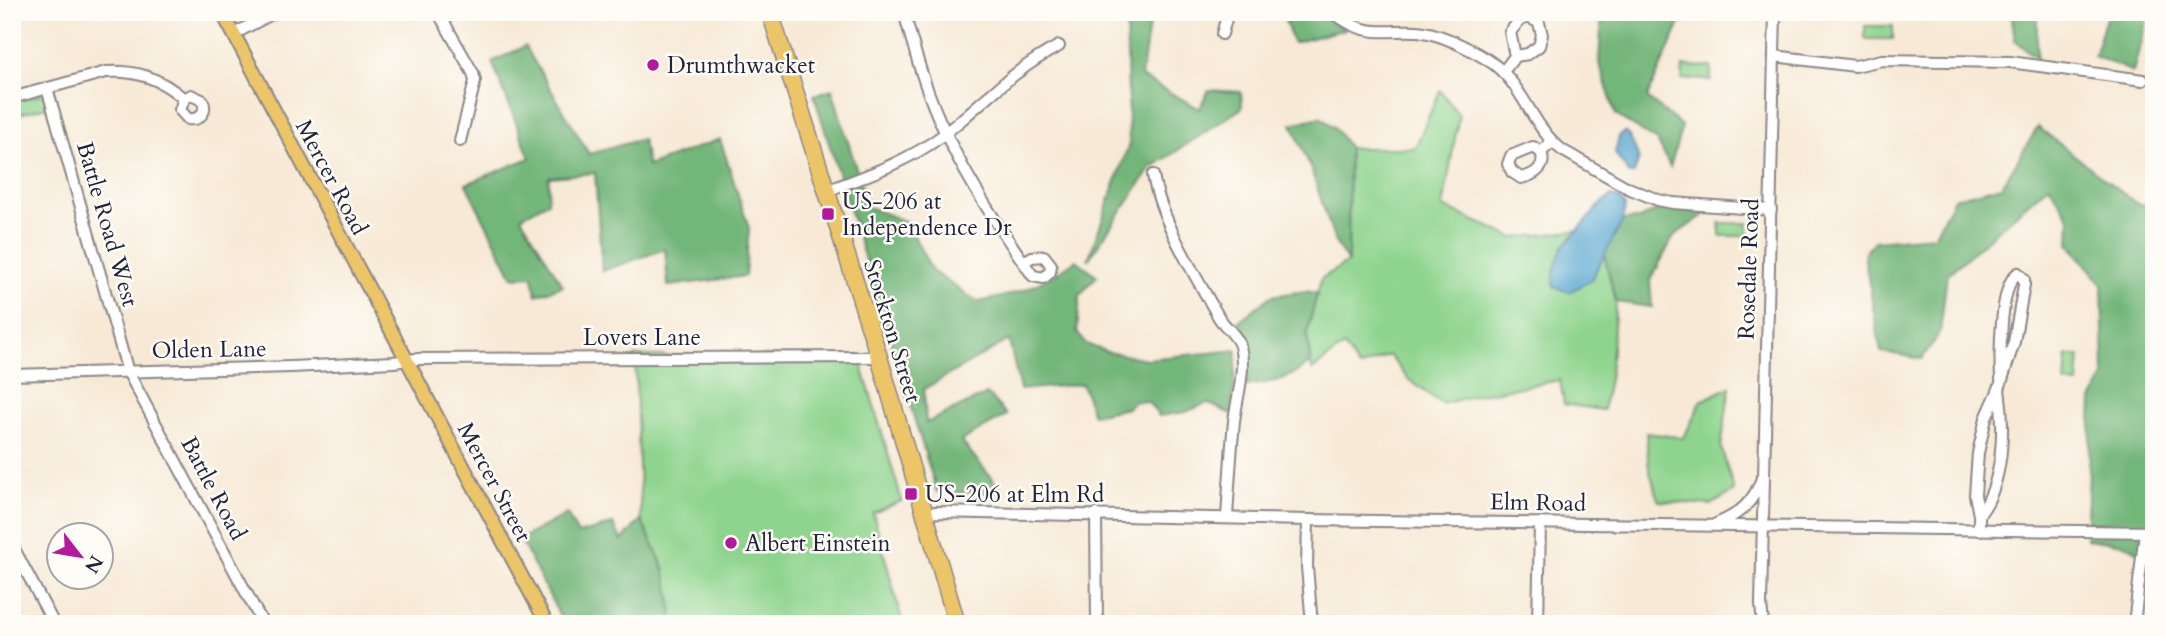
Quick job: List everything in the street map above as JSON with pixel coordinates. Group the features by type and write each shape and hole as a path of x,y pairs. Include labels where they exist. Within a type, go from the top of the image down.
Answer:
{"highway":[{"name":"Stockton Street","path":"770,12 879,357 957,624"}],"main road":[{"name":"Mercer Road","path":"222,12 406,360"},
{"name":"Mercer Street","path":"406,360 547,624"}],"street":[{"path":"234,34 275,12"},
{"path":"438,12 475,81 460,141"},
{"path":"904,12 919,64 945,132 980,198 1023,262"},
{"path":"1222,34 1228,12"},
{"path":"1332,12 1367,30 1414,31 1437,36 1486,60 1503,72 1521,94 1538,125 1552,142 1628,188 1658,200 1674,203 1771,210"},
{"name":"Rosedale Road","path":"1763,624 1761,604 1775,12"},
{"path":"826,191 906,158 945,132 1021,68 1059,46"},
{"path":"1503,72 1515,56"},
{"path":"1774,57 1855,66 1881,60 2010,62 2143,80"},
{"path":"12,98 106,72 122,71 142,74 160,81 184,99"},
{"name":"Battle Road West","path":"47,88 128,372"},
{"path":"1541,152 1552,142"},
{"path":"1153,175 1156,195 1168,222 1220,320 1236,335 1240,344 1242,367 1227,517"},
{"path":"1979,515 1991,498 2000,457 2003,418 2000,384 2001,344 2006,297 2012,278 2018,273 2024,279 2014,342 2000,384 1986,418 1978,453 1975,495 1979,530"},
{"name":"Lovers Lane","path":"406,360 879,357"},
{"name":"Olden Lane","path":"12,375 292,368 406,360"},
{"name":"Battle Road","path":"128,372 262,624"},
{"path":"1712,525 1746,507 1758,490 1765,469"},
{"name":"Elm Road","path":"923,514 1096,514 1308,520 2149,532"},
{"path":"1096,514 1097,624"},
{"path":"1308,520 1307,567 1312,624"},
{"path":"1538,624 1540,523"},
{"path":"2134,624 2149,532"},
{"path":"12,545 54,624"}],"green space":[{"path":"1126,12 1151,12 1141,77 1200,109 1208,90 1241,92 1242,108 1151,168 1088,260 1129,144"},
{"path":"1282,12 1314,12 1345,29 1293,43"},
{"path":"1602,12 1685,12 1647,98 1682,126 1670,167 1658,142 1616,115 1599,63"},
{"path":"2011,12 2037,12 2037,59 2015,40"},
{"path":"2108,12 2149,12 2133,72 2094,56"},
{"path":"1865,26 1893,26 1893,39 1865,39"},
{"path":"525,46 589,154 642,139 648,166 720,139 749,228 745,276 668,286 665,249 602,271 595,173 549,177 548,202 521,217 563,286 536,295 533,276 513,277 466,184 530,158 492,62"},
{"path":"1683,66 1711,67 1711,80 1682,79"},
{"path":"832,89 868,207 907,222 932,271 978,302 1007,296 1030,287 1076,260 1097,276 1080,295 1077,332 1086,344 1107,352 1147,359 1237,350 1231,414 1207,403 1186,412 1159,416 1148,402 1135,401 1127,408 1093,415 1082,384 1020,390 1009,340 924,389 926,423 987,394 1007,415 961,441 1004,493 937,492 814,95"},
{"path":"1440,90 1459,115 1443,207 1514,238 1580,230 1562,248 1591,280 1604,254 1616,302 1610,373 1603,410 1564,404 1560,380 1475,395 1442,404 1408,379 1389,355 1359,368 1344,346 1312,370 1307,333 1321,279 1348,262 1349,148 1415,148"},
{"path":"44,94 49,106 12,116 12,101"},
{"path":"1320,117 1334,127 1349,148 1348,262 1335,242 1312,172 1292,124"},
{"path":"2038,127 2137,204 2154,206 2154,561 2125,544 2086,539 2092,400 2104,377 2102,284 2069,244 2070,218 2049,185 1947,275 1940,332 1922,359 1881,352 1864,254 1875,241 1934,236 1954,198 2002,186"},
{"path":"1662,208 1708,212 1674,236 1650,281 1652,307 1616,302 1604,254 1623,220 1639,219"},
{"path":"1720,223 1748,223 1748,236 1720,236"},
{"path":"1306,291 1317,293 1307,333 1310,362 1288,376 1246,386 1247,351 1239,321 1271,296"},
{"path":"635,356 859,356 902,501 873,513 903,624 672,624 664,567 641,520"},
{"path":"2067,356 2080,356 2078,384 2065,383"},
{"path":"1730,387 1721,447 1734,491 1711,505 1659,501 1649,469 1646,433 1684,438 1701,401"},
{"path":"567,514 578,534 613,524 622,540 641,520 667,582 672,624 564,624 520,539"}],"water":[{"path":"1624,132 1629,136 1639,158 1634,174 1629,174 1615,153 1619,136"},
{"path":"1611,196 1620,198 1625,206 1623,220 1591,280 1570,292 1554,287 1554,271 1562,248"}],"place":[{"name":"Drumthwacket","path":"653,65"},
{"name":"US-206 at Independence Dr","path":"828,214"},
{"name":"US-206 at Elm Rd","path":"911,494"},
{"name":"Albert Einstein","path":"731,543"}]}
